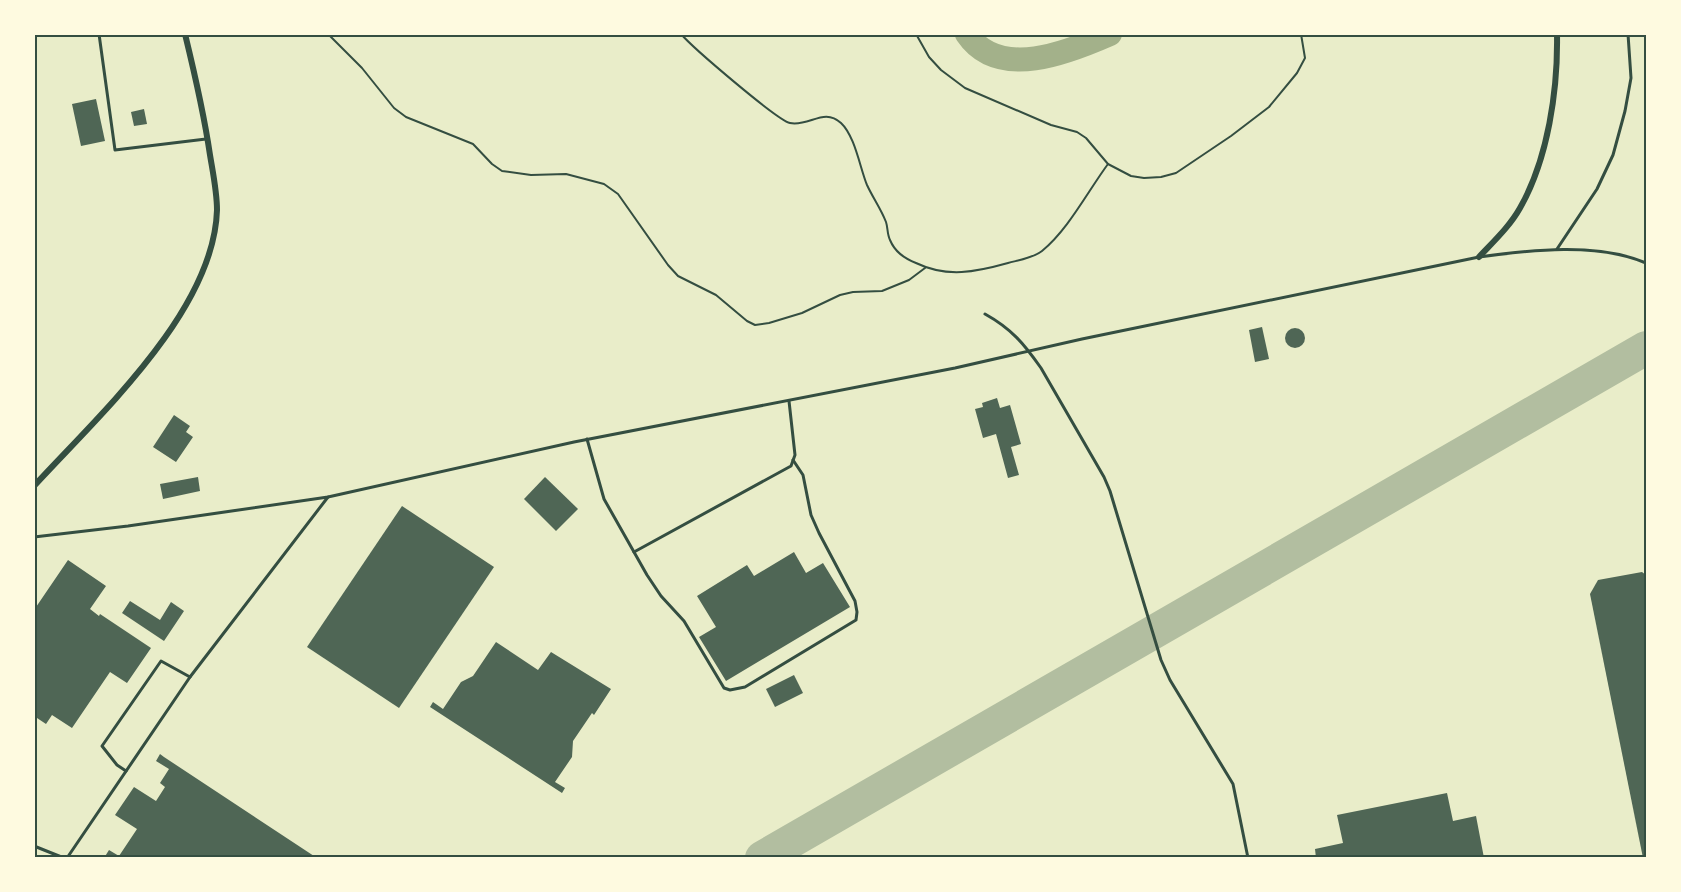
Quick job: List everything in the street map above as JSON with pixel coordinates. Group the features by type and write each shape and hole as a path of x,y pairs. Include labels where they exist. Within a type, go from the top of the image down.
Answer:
{"street":[{"path":"34,486 147,363 183,314 208,259 214,236 217,209 215,182 203,108 185,34"},
{"path":"1479,256 1503,232 1520,208 1536,174 1556,92 1557,34"}],"lane":[{"path":"99,34 115,150 208,139"},
{"path":"1557,250 1597,189 1613,155 1631,78 1628,34"},
{"path":"34,537 328,497 573,441 956,368 1082,339 1479,256 1534,249 1603,253 1647,263"},
{"path":"985,314 1001,323 1019,338 1029,351 1104,477 1119,519 1161,660 1176,690 1233,784 1248,858"},
{"path":"634,552 791,465 795,455 789,401"},
{"path":"588,439 604,499 661,596 684,621 724,688 730,690 745,687 856,620 855,601 811,515 803,475 793,460"},
{"path":"34,846 66,858 190,677 328,497"},
{"path":"126,771 117,765 102,746 161,661 190,677"}],"path":[{"path":"328,34 362,68 394,108 406,117 473,144 502,171 531,175 566,174 604,184 618,194 663,260 678,276 716,295 755,325 802,313 853,292 882,291 909,280 925,268"},
{"path":"681,34 769,110 789,123 799,123 822,116 832,117 843,124 851,137 867,185 886,223 890,239 898,253 925,268 948,274 974,272 1041,252 1073,214 1108,164"},
{"path":"916,34 929,57 940,70 965,88 1052,125 1077,132 1086,138 1108,164 1131,176 1144,178 1176,173 1269,107 1297,73 1305,58 1301,34"}],"building":[{"path":"96,99 105,141 81,146 72,104"},
{"path":"144,109 147,124 134,126 131,112"},
{"path":"1262,327 1269,359 1255,362 1249,330"},
{"path":"1295,328 1302,331 1305,338 1302,345 1295,348 1288,345 1285,338 1288,331"},
{"path":"997,398 1000,408 1010,405 1021,444 1011,447 1019,475 1008,478 996,434 983,438 975,409 983,407 982,403"},
{"path":"174,415 190,426 186,432 193,437 176,462 153,447"},
{"path":"198,477 200,491 163,499 160,484"},
{"path":"545,477 578,509 556,531 524,499"},
{"path":"402,506 494,567 399,708 307,647"},
{"path":"794,552 806,573 823,563 850,607 726,681 699,637 716,627 697,596 747,565 754,576"},
{"path":"68,560 106,586 90,609 151,648 127,683 110,672 72,728 52,715 46,724 34,716 34,610"},
{"path":"1642,572 1646,575 1646,858 1643,858 1590,594 1598,580"},
{"path":"130,601 160,620 171,602 184,611 164,641 122,613"},
{"path":"496,642 538,670 551,652 611,689 573,741 572,757 555,782 565,788 562,793 430,707 433,702 443,709 461,682 473,676"},
{"path":"794,675 803,693 775,707 766,689"},
{"path":"160,754 317,858 104,858 109,850 119,856 137,829 115,815 134,787 156,801 165,787 160,783 169,769 156,761"},
{"path":"1447,793 1453,821 1476,816 1484,858 1316,858 1315,849 1343,843 1337,815"}],"waterway":[{"path":"967,34 981,48 997,56 1015,59 1055,54 1110,34"}],"taxiway":[{"path":"762,858 1646,348"}]}
